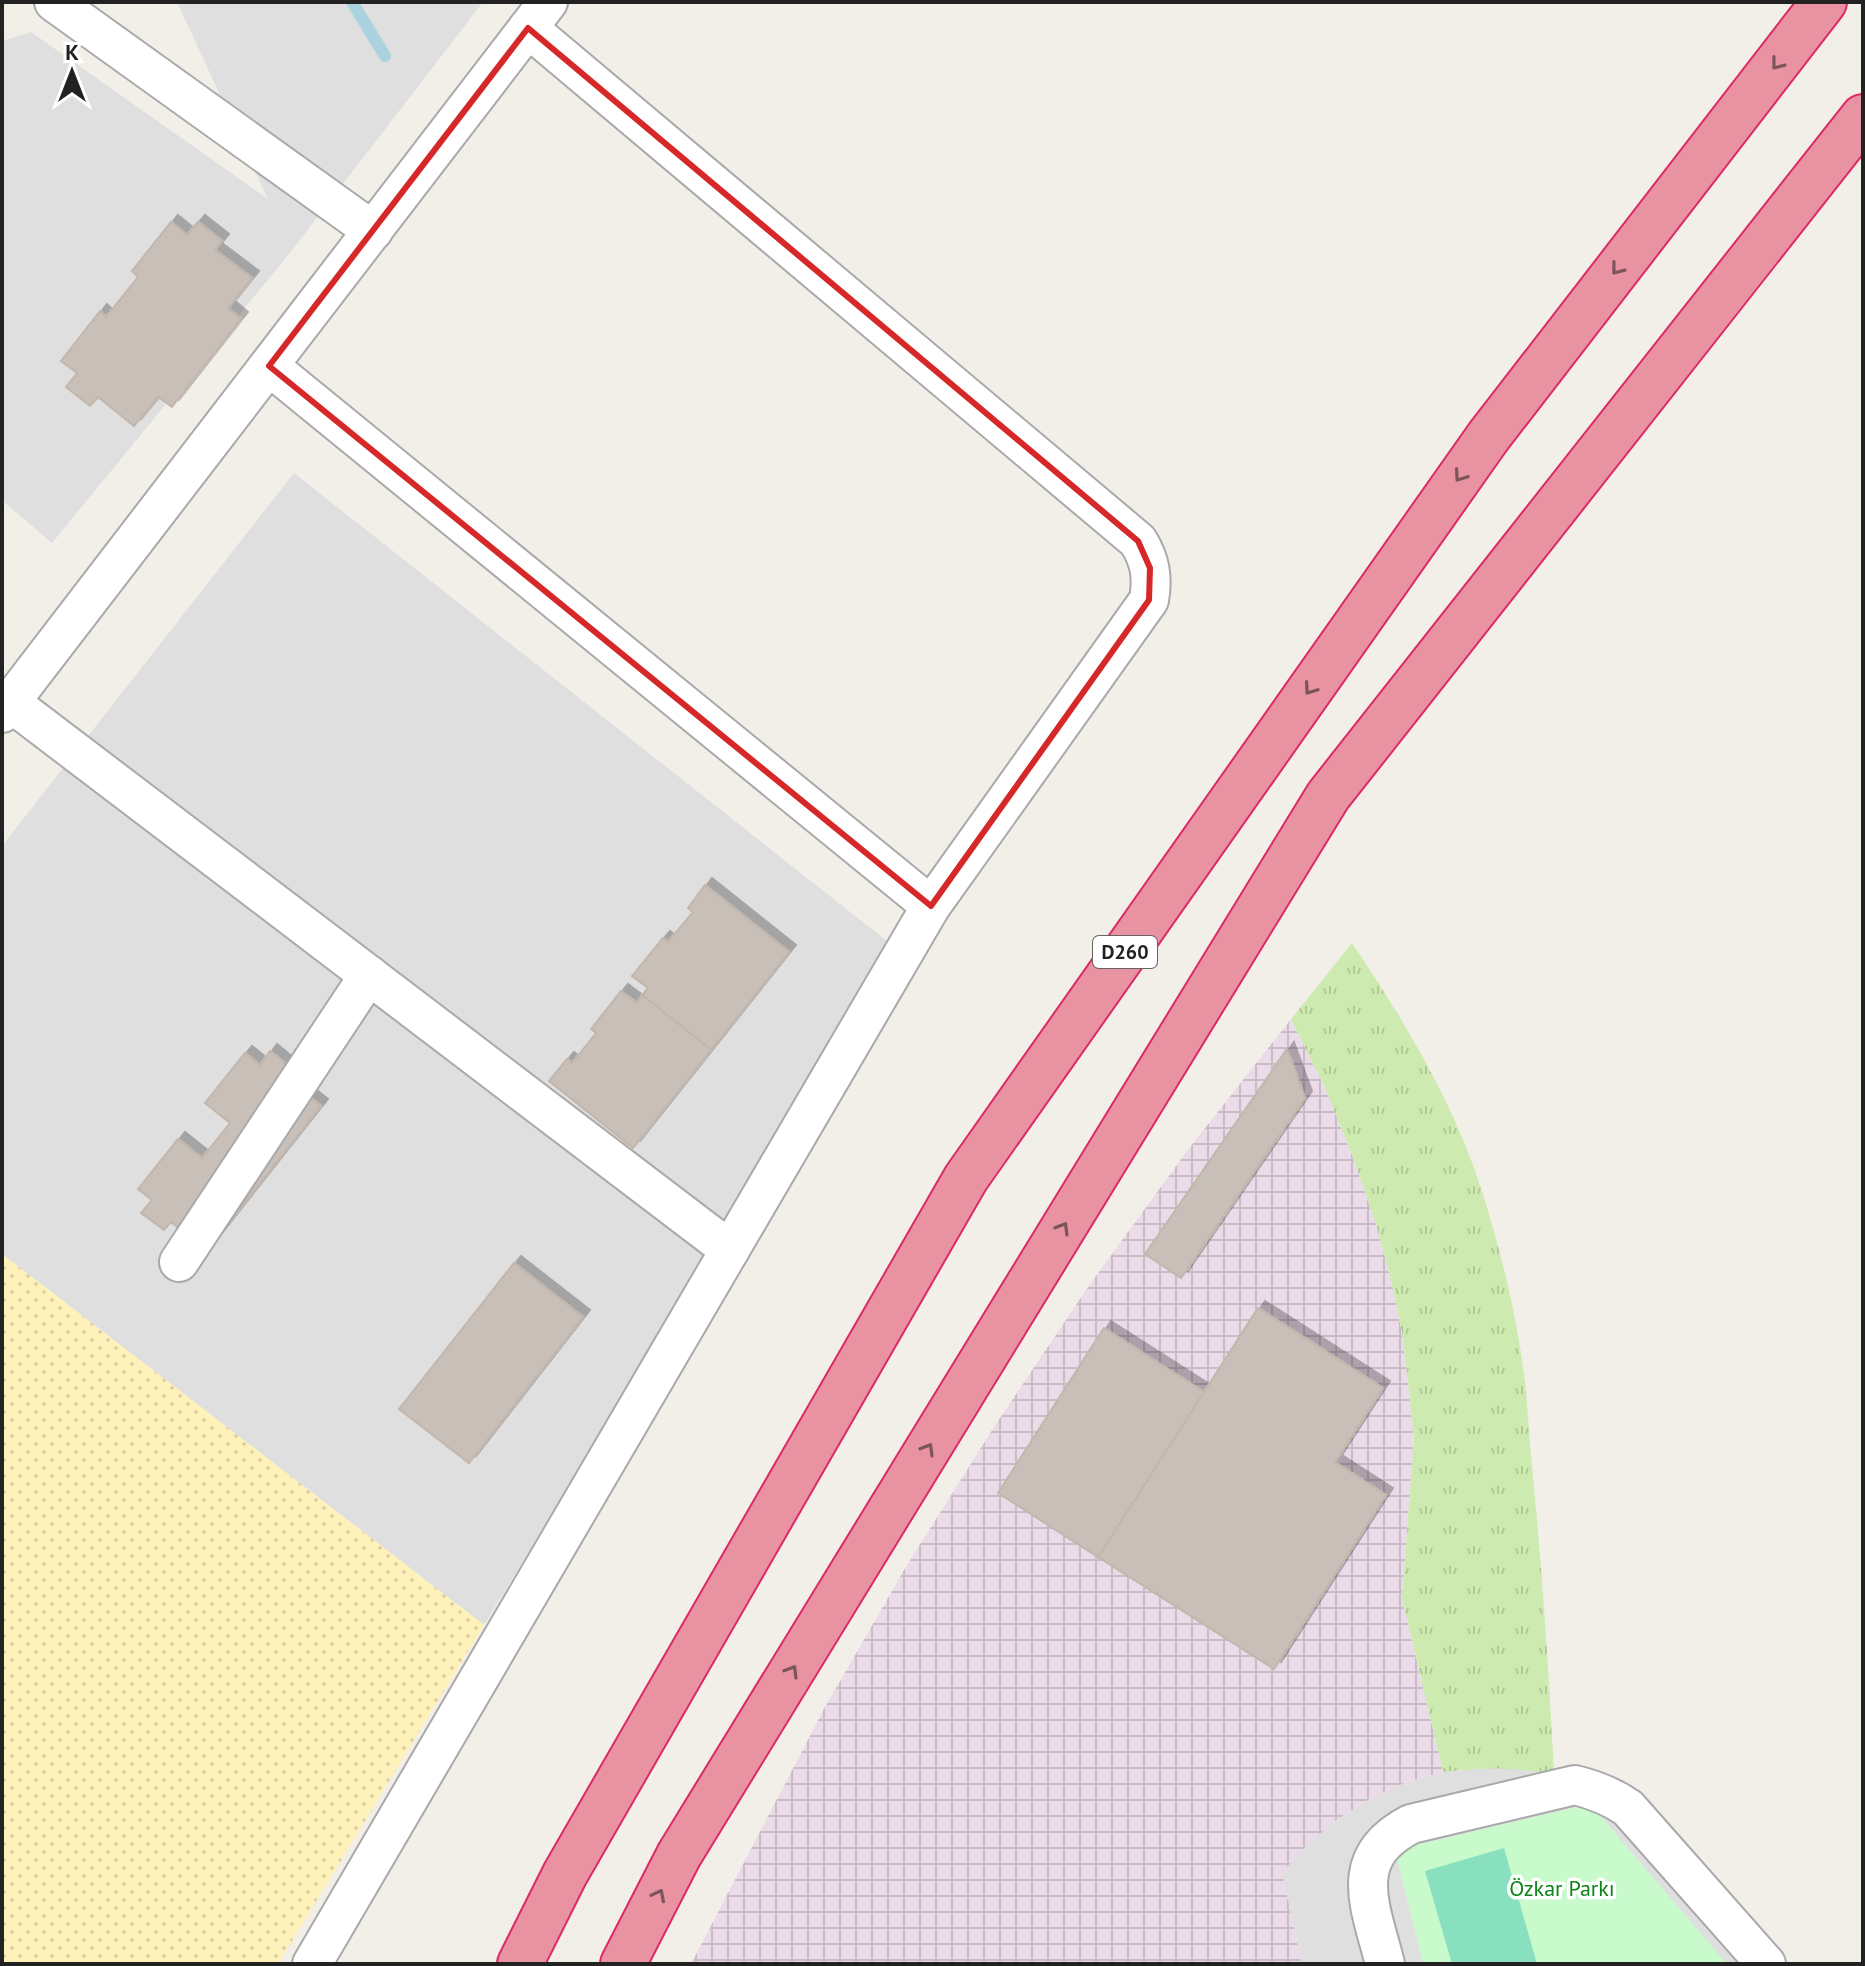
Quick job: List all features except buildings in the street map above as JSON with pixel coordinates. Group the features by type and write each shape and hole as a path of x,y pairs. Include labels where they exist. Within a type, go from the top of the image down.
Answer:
{"highway":[{"name":"D260","path":"520,1964 565,1874 966,1178 1488,437 1824,2"},
{"path":"623,1964 679,1855 1328,796 1863,117"}],"street":[{"path":"54,2 373,231"},
{"path":"312,1964 730,1250 931,906 1149,600 1151,584 1146,554 1138,541 538,15 6,708 369,975 730,1250"},
{"path":"269,366 931,906"},
{"path":"179,1262 369,975"},
{"path":"1385,1964 1368,1894 1367,1876 1371,1860 1380,1845 1394,1832 1411,1824 1575,1785 1615,1798 1628,1808 1766,1964"}],"highlighted area":[{"path":"528,28 1138,541 1150,568 1149,600 931,906 269,366"}],"shaded area":[{"path":"177,2 483,2 289,254 52,543 2,500 2,41 31,32 268,199"},
{"path":"294,473 897,949 484,1625 2,1254 2,846"},
{"path":"1291,1019 1325,1088 1354,1160 1393,1288 1403,1338 1414,1438 1402,1598 1443,1772 1407,1782 1371,1798 1338,1819 1308,1844 1282,1873 1302,1964 691,1964 825,1707 907,1565 994,1427 1088,1287 1187,1151"},
{"path":"1517,1768 1590,1784 1783,1964 1302,1964 1282,1873 1308,1844 1338,1819 1371,1798 1407,1782 1443,1772"}],"green space":[{"path":"1352,943 1408,1030 1456,1123 1481,1188 1508,1284 1526,1392 1554,1774 1498,1768 1443,1772 1402,1598 1414,1438 1403,1338 1393,1288 1354,1160 1325,1088 1291,1019"},
{"name":"Özkar Parkı","path":"1590,1804 1727,1964 1423,1964 1395,1850"},
{"path":"1504,1848 1537,1964 1452,1964 1425,1871"}],"sand":[{"path":"2,1254 484,1625 278,1964 2,1964"}],"waterway":[{"path":"352,2 385,56"}]}
